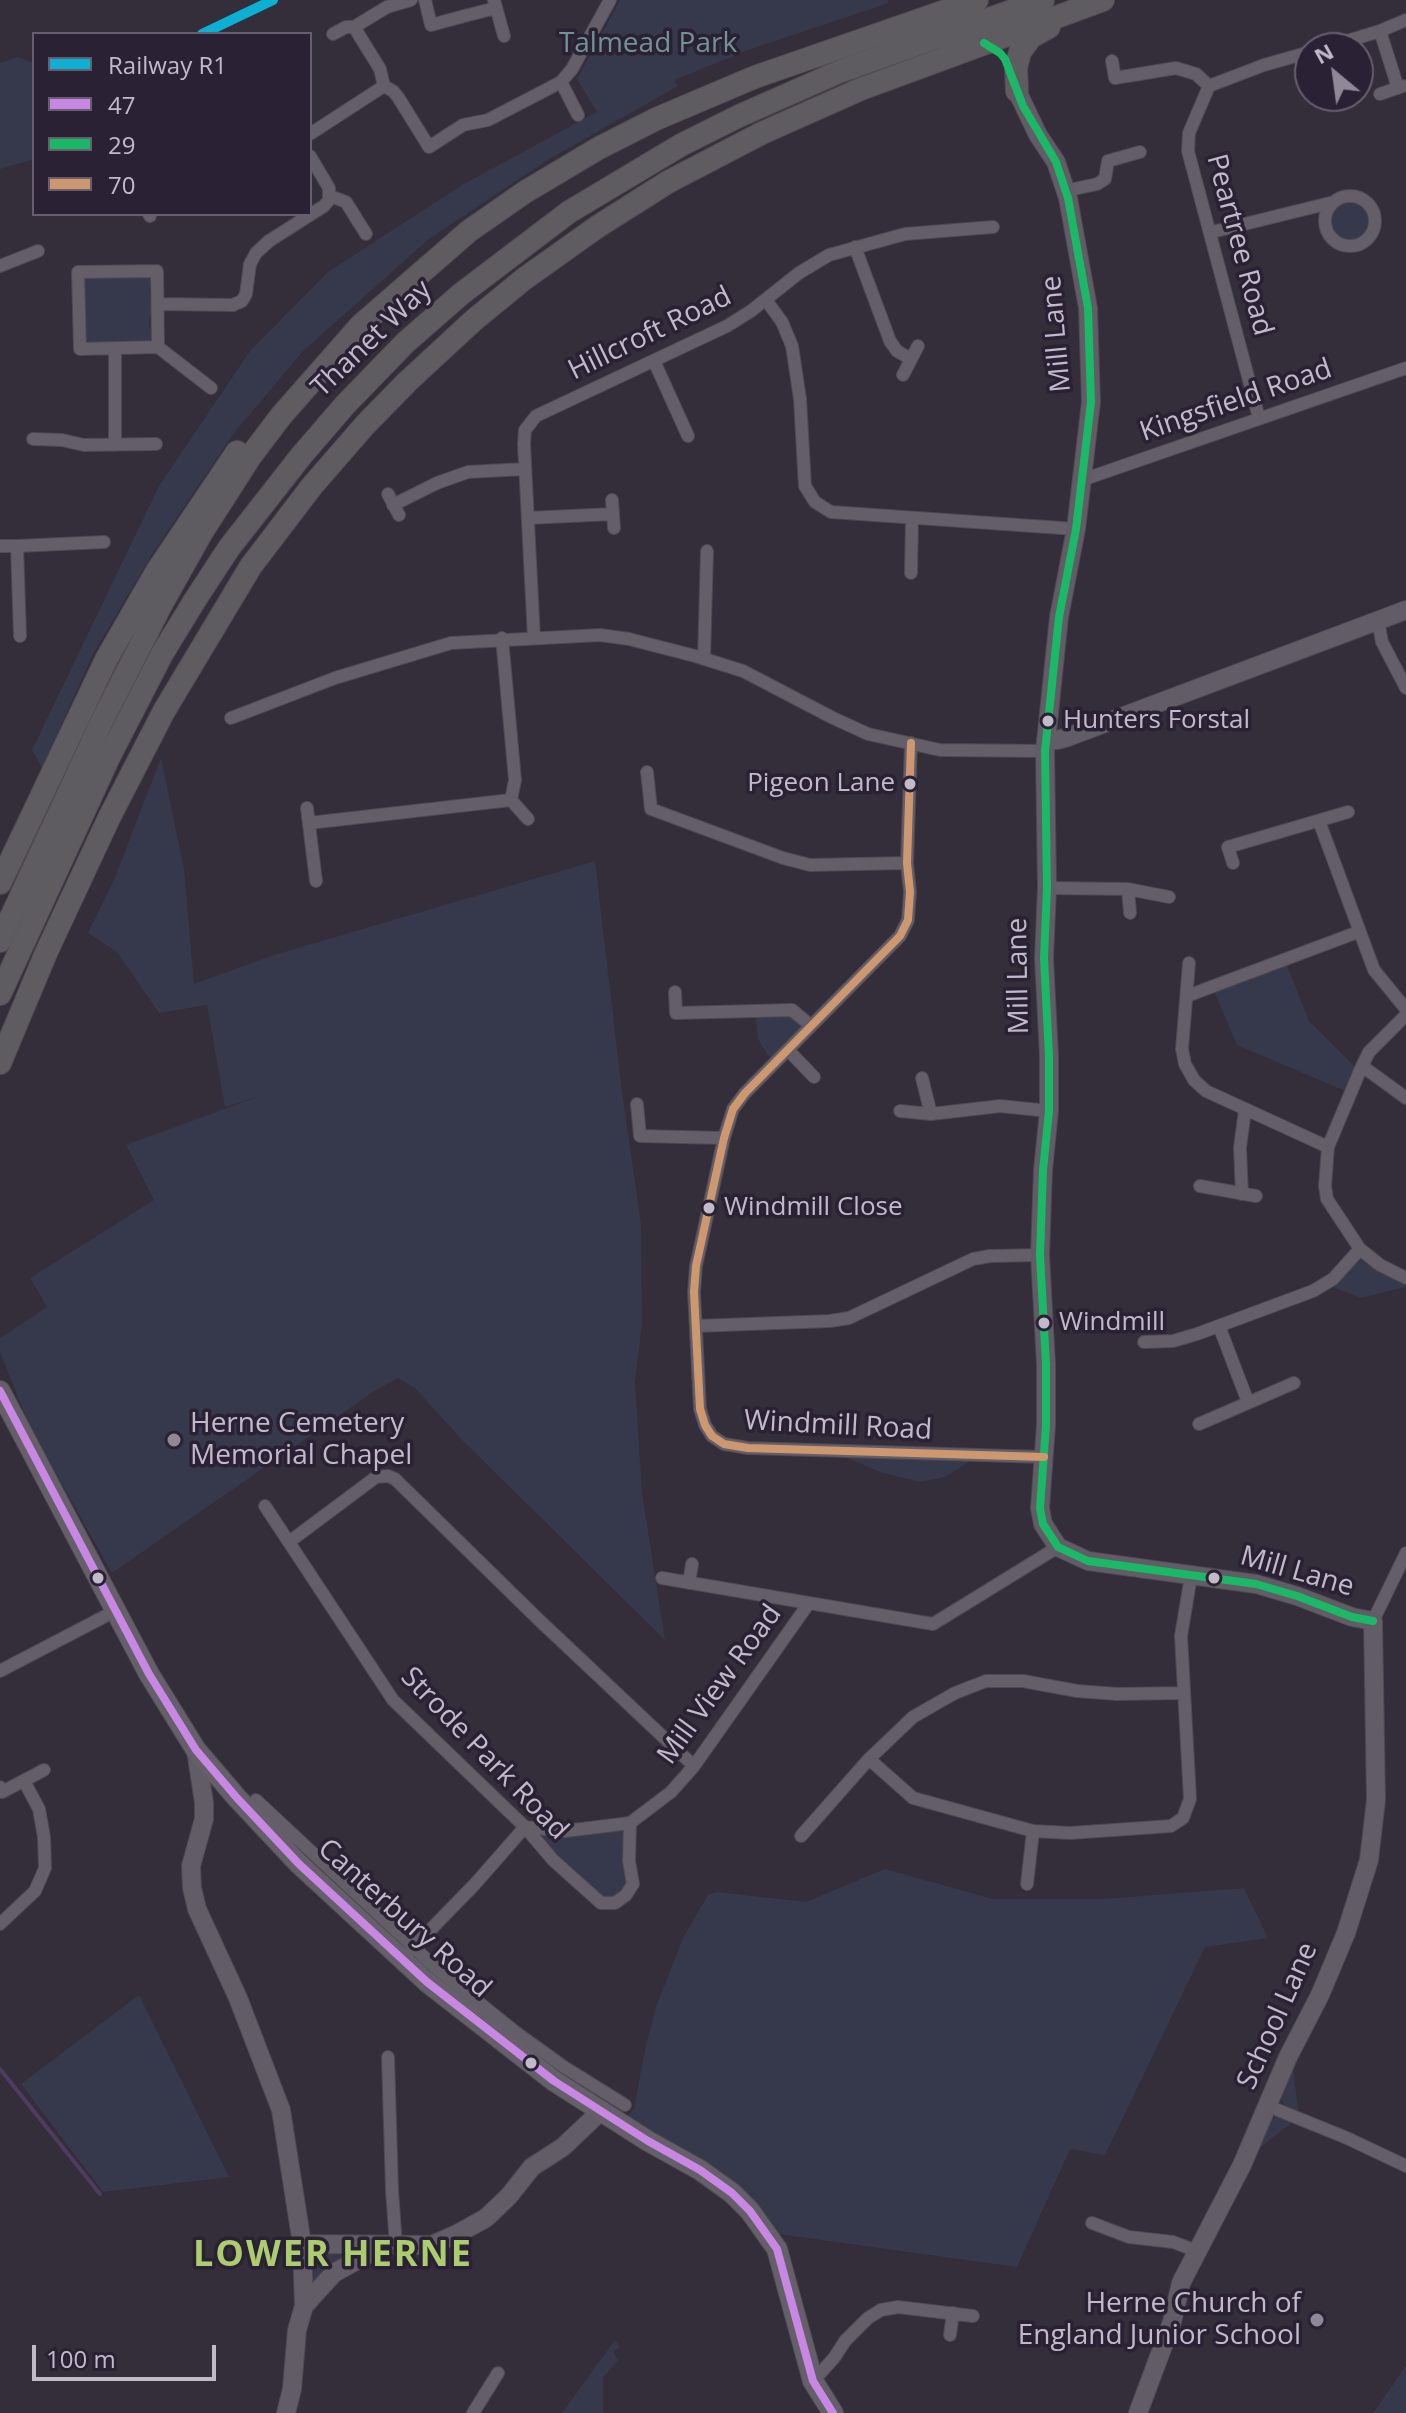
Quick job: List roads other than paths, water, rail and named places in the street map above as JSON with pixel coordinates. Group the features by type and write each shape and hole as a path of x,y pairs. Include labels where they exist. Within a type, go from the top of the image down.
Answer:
{"highway":[{"name":"Thanet Way","path":"0,941 69,788 174,582 250,457 321,368 388,299 469,231 525,192 599,148 656,119 755,77 977,0"},
{"name":"Thanet Way","path":"0,994 109,757 162,654 195,600 272,490 345,405 405,343 461,294 569,212 681,145 841,71 1043,0"},
{"path":"0,1063 35,978 116,804 164,711 235,592 312,486 407,382 474,320 536,271 668,182 823,105 1103,0"},
{"path":"1017,91 1018,60 1031,37 1114,0"},
{"path":"984,43 1005,59 1017,91"},
{"path":"0,883 83,706 157,571 249,436 295,381 321,368"},
{"path":"27,1040 25,1025 35,978"}],"main road":[{"name":"Canterbury Road","path":"0,1391 8,1419 158,1691 196,1750 299,1864 406,1954 501,2043 554,2081 607,2097 732,2193 765,2228 777,2249 813,2381 833,2413"}],"street":[{"path":"333,34 346,27 354,27 387,7 411,0"},
{"path":"425,0 431,25 470,15 495,4 504,36"},
{"path":"354,27 380,69 384,86 393,91 429,147 463,125 488,120 561,82 572,69 610,0"},
{"path":"1374,33 1406,20"},
{"path":"1380,31 1402,86 1380,94"},
{"path":"1112,61 1115,78 1176,68 1196,74 1209,86 1294,57"},
{"path":"561,82 578,115"},
{"path":"312,133 384,86"},
{"name":"Peartree Road","path":"1209,86 1189,133 1188,151 1259,418"},
{"name":"Mill Lane","path":"1017,91 1038,135 1056,162 1065,191 1088,308 1091,402 1076,529 1059,617 1045,745 1047,888 1044,958 1049,1111 1040,1255 1046,1364 1040,1508 1043,1524 1058,1547 1088,1561 1256,1584 1352,1617 1373,1621"},
{"path":"1065,191 1097,184 1105,179 1108,161 1140,152"},
{"path":"312,159 329,188 330,196 324,206 312,214"},
{"path":"330,196 346,202 366,234"},
{"path":"1212,232 1350,196 1365,202 1374,216 1374,225 1366,239 1352,246 1344,246 1331,237 1326,231 1326,215 1334,202"},
{"path":"158,304 238,304 246,294 247,275 256,253 308,216"},
{"name":"Hillcroft Road","path":"534,638 524,469 525,430 536,416 727,326 829,255 905,234 993,227"},
{"path":"855,247 890,341 897,351 911,359"},
{"path":"0,266 38,251"},
{"path":"158,347 157,271 78,272 80,349 158,347 211,388"},
{"path":"766,300 782,322 792,346 800,399 805,486 815,502 831,512 1076,529"},
{"path":"903,375 918,346"},
{"path":"115,348 115,445"},
{"path":"654,361 688,436"},
{"name":"Kingsfield Road","path":"1082,480 1406,368"},
{"path":"33,439 84,445 156,444"},
{"path":"393,505 437,483 468,472 524,469"},
{"path":"528,518 612,507 614,528"},
{"path":"911,573 912,518"},
{"path":"0,546 104,542"},
{"path":"17,546 20,636"},
{"path":"704,659 707,551"},
{"path":"231,718 305,688 451,643 600,635 629,639 743,671 868,734 962,752 1045,745 1406,610"},
{"path":"1378,621 1382,642 1406,688"},
{"path":"502,638 515,780 511,800"},
{"name":"Windmill Road","path":"911,743 908,920 900,936 810,1025 733,1109 696,1266 700,1409 712,1436 724,1444 748,1448 1044,1457"},
{"path":"647,772 651,809 783,858 810,865 907,863"},
{"path":"511,800 528,819"},
{"path":"309,823 511,800"},
{"path":"307,808 316,881"},
{"path":"1233,863 1228,847 1348,812"},
{"path":"1319,821 1374,970 1406,1009"},
{"path":"1047,888 1128,889 1169,897"},
{"path":"1128,889 1130,913"},
{"path":"1187,996 1358,932"},
{"path":"1189,963 1182,1049 1185,1064 1206,1091 1328,1147"},
{"path":"675,992 676,1013 792,1010 810,1025"},
{"path":"1406,1015 1369,1052 1362,1066 1328,1147 1327,1199 1360,1249 1380,1265 1406,1278"},
{"path":"788,1050 814,1077"},
{"path":"1362,1066 1406,1098"},
{"path":"922,1078 931,1114"},
{"path":"637,1104 640,1136 724,1138"},
{"path":"900,1111 931,1114 1000,1106 1049,1111"},
{"path":"1242,1194 1240,1148 1245,1110"},
{"path":"1200,1186 1256,1196"},
{"path":"1144,1342 1173,1341 1313,1291 1333,1279 1360,1249"},
{"path":"696,1326 849,1318 973,1259 1040,1255"},
{"path":"1219,1326 1248,1402"},
{"path":"1199,1424 1294,1383"},
{"path":"289,1542 376,1477 395,1479 694,1766"},
{"name":"Strode Park Road","path":"265,1506 393,1700 525,1827 553,1860 601,1903 615,1903 626,1895 633,1884 629,1861 630,1823"},
{"name":"Mill View Road","path":"662,1578 933,1624 1058,1547"},
{"path":"1373,1621 1406,1553"},
{"path":"689,1583 692,1564"},
{"path":"869,1759 913,1798 1033,1831 1070,1833 1171,1826 1183,1818 1190,1799 1181,1636 1191,1576"},
{"name":"Mill View Road","path":"630,1823 671,1792 694,1766 809,1603"},
{"path":"0,1671 115,1611"},
{"name":"School Lane","path":"1139,2412 1172,2322 1181,2283 1235,2178 1288,2057 1320,1995 1346,1933 1369,1860 1376,1800 1373,1621"},
{"path":"801,1836 869,1759 913,1717 955,1693 986,1681 1023,1681 1077,1691 1117,1694 1184,1693"},
{"path":"196,1750 204,1819 191,1866 192,1888 197,1909 238,1998 281,2110 302,2244 304,2306 297,2330 292,2389 286,2413"},
{"path":"1,1790 44,1770"},
{"path":"0,1924 35,1891 45,1868 39,1809 24,1781"},
{"name":"Canterbury Road","path":"256,1800 406,1954"},
{"path":"406,1954 475,1884 525,1827 565,1831 630,1823"},
{"path":"1027,1884 1033,1831"},
{"path":"388,2057 392,2190 390,2246"},
{"path":"302,2244 432,2245 486,2218 532,2167 563,2147 607,2097"},
{"name":"Canterbury Road","path":"607,2097 625,2105"},
{"path":"1268,2106 1406,2166"},
{"path":"1092,2223 1129,2237 1173,2242 1197,2251"},
{"path":"304,2306 334,2273 390,2246"},
{"path":"813,2381 845,2341 868,2318 881,2310 898,2307 973,2316"},
{"path":"950,2335 953,2313"},
{"path":"473,2413 498,2373"}],"waterway":[{"path":"0,2069 100,2194"}],"rail line":[{"name":"R1","path":"206,32 273,0"}],"place":[{"name":"Hunters Forstal","path":"1048,721"},
{"name":"Pigeon Lane","path":"910,784"},
{"name":"Windmill Close","path":"709,1208"},
{"name":"Windmill","path":"1044,1323"},
{"name":"Herne Cemetery Memorial Chapel","path":"174,1440"},
{"name":"Herne Church of England Junior School","path":"1317,2320"}],"district":[{"name":"LOWER HERNE","path":"333,2256"}],"park label":[{"name":"Talmead Park","path":"648,44"}]}
